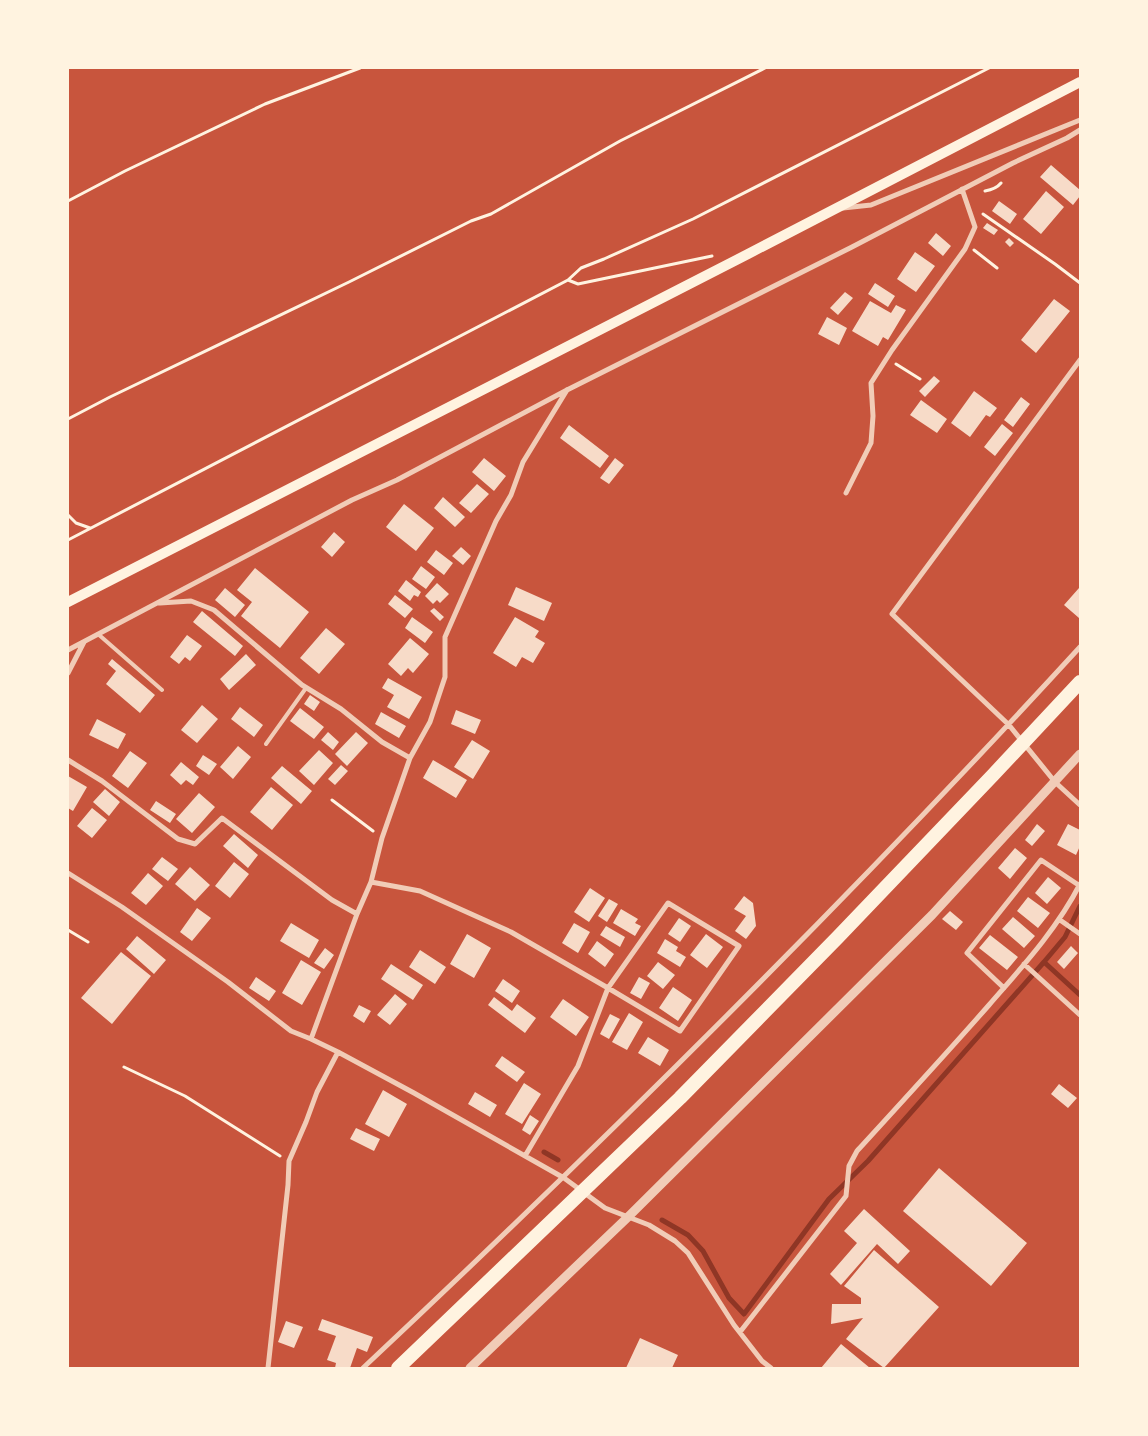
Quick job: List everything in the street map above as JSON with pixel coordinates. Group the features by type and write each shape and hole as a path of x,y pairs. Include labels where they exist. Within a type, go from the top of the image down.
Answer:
{"highway":[{"path":"398,1368 680,1098 852,923 1080,682"}],"main road":[{"path":"68,602 1080,82"}],"street":[{"path":"836,208 871,205 1080,120"},
{"path":"68,650 352,500 398,480 567,390 1080,130"},
{"path":"846,493 871,443 873,416 871,382 965,249 975,227 962,190"},
{"path":"1080,360 892,614 1009,725 1055,782 1080,805"},
{"path":"311,1039 357,914 371,882 382,838 410,758 430,722 445,677 445,637 496,521 511,495 523,462 567,390"},
{"path":"156,604 191,601 214,610 306,688 340,709 382,742 410,758"},
{"path":"68,673 84,642"},
{"path":"363,1368 564,1178 790,953 1009,725 1080,647"},
{"path":"470,1368 628,1217 932,916 1080,754"},
{"path":"68,760 102,782 178,839 195,844 222,818 332,900 357,914"},
{"path":"740,1332 846,1196 849,1166 856,1151 940,1061 1004,988 1060,920 1080,885 1041,860 967,953 1004,988"},
{"path":"68,873 139,919 228,982 292,1031 338,1052 414,1093 564,1178 606,1208 649,1225 675,1241 688,1253 728,1316 762,1361 771,1368"},
{"path":"371,882 420,891 511,932 608,988 680,1031 739,946 668,903 608,988 578,1066 525,1156"},
{"path":"1060,920 1080,934"},
{"path":"1024,964 1080,1015"},
{"path":"268,1368 289,1161 306,1122 316,1092 338,1052"}],"lane":[{"path":"98,634 162,690"},
{"path":"266,744 306,688"}],"path":[{"path":"68,201 125,171 265,104 360,68"},
{"path":"68,419 472,221 491,214 620,141 765,68"},
{"path":"68,540 568,280 581,268 693,219 989,68"},
{"path":"965,200 989,220 1056,264 1080,283"},
{"path":"967,244 997,268"},
{"path":"568,280 578,284 713,256"},
{"path":"887,358 920,379"},
{"path":"68,515 76,523 90,528"},
{"path":"332,800 382,838"},
{"path":"68,930 88,942"},
{"path":"124,1067 185,1096 289,1161"}],"building":[{"path":"1051,165 1080,190 1080,196 1073,205 1040,177"},
{"path":"1046,191 1064,207 1041,234 1023,219"},
{"path":"999,201 1017,214 1010,224 992,211"},
{"path":"987,223 998,230 994,235 983,228"},
{"path":"936,233 951,246 943,256 928,243"},
{"path":"1009,238 1014,243 1010,247 1005,242"},
{"path":"915,252 935,266 916,292 897,279"},
{"path":"875,283 895,296 888,307 868,294"},
{"path":"845,292 853,298 838,315 830,308"},
{"path":"1054,299 1070,311 1036,353 1021,340"},
{"path":"870,301 891,313 896,305 906,310 888,340 883,337 878,346 852,331"},
{"path":"827,317 847,328 839,345 818,334"},
{"path":"934,376 940,381 925,397 919,391"},
{"path":"974,391 997,408 990,417 986,415 970,437 951,423"},
{"path":"1021,397 1030,404 1013,427 1004,420"},
{"path":"921,400 947,419 937,433 910,415"},
{"path":"1002,424 1013,433 995,456 984,447"},
{"path":"569,425 609,456 600,468 560,438"},
{"path":"484,458 506,476 494,491 472,472"},
{"path":"615,458 624,465 609,484 600,478"},
{"path":"477,484 489,494 471,513 459,503"},
{"path":"443,497 465,517 455,527 434,508"},
{"path":"404,504 434,528 416,551 386,527"},
{"path":"334,532 345,542 332,557 321,547"},
{"path":"461,547 471,556 463,565 452,556"},
{"path":"436,550 453,563 444,575 427,562"},
{"path":"421,566 435,577 426,589 412,579"},
{"path":"255,568 309,612 280,648 241,616 252,602 237,590"},
{"path":"406,580 421,592 418,597 414,595 410,601 398,591"},
{"path":"437,583 449,594 440,603 437,600 433,604 425,596"},
{"path":"516,587 552,603 544,621 508,605"},
{"path":"225,588 245,605 235,617 215,600"},
{"path":"1079,588 1080,616 1079,618 1064,605"},
{"path":"395,595 413,609 405,618 388,604"},
{"path":"434,608 444,617 440,621 430,611"},
{"path":"202,611 243,646 235,656 193,622"},
{"path":"412,617 433,632 425,643 405,628"},
{"path":"515,617 539,631 535,637 545,643 533,663 522,657 516,667 493,653"},
{"path":"326,628 345,644 319,674 300,658"},
{"path":"187,635 202,646 190,661 185,657 179,664 170,657"},
{"path":"410,638 429,654 413,673 408,668 401,676 388,664"},
{"path":"246,654 256,665 229,690 220,679"},
{"path":"112,659 155,695 140,713 106,684 116,671 108,664"},
{"path":"388,678 422,697 409,719 387,707 394,695 382,688"},
{"path":"310,695 320,702 314,711 304,704"},
{"path":"202,705 218,719 197,743 181,730"},
{"path":"240,707 263,725 254,737 231,719"},
{"path":"300,708 324,727 314,739 290,721"},
{"path":"456,710 481,720 475,734 451,724"},
{"path":"381,712 406,726 399,738 375,724"},
{"path":"97,719 126,734 118,749 89,735"},
{"path":"328,732 339,742 333,750 321,740"},
{"path":"356,732 368,743 347,766 335,754"},
{"path":"472,740 490,751 473,779 454,767"},
{"path":"238,746 251,757 233,779 220,767"},
{"path":"319,750 333,763 314,785 299,771"},
{"path":"130,751 147,763 128,788 112,776"},
{"path":"203,755 217,764 209,775 196,766"},
{"path":"433,760 467,780 456,798 423,778"},
{"path":"181,762 199,777 193,785 186,780 181,785 170,775"},
{"path":"341,765 348,771 335,785 328,779"},
{"path":"282,766 312,791 301,804 271,778"},
{"path":"68,776 87,787 73,811 68,808"},
{"path":"271,787 293,805 272,830 250,812"},
{"path":"105,789 120,802 109,816 93,802"},
{"path":"199,793 215,807 192,833 176,819"},
{"path":"156,801 176,814 170,823 150,810"},
{"path":"92,808 107,820 92,838 77,826"},
{"path":"1037,824 1045,831 1032,846 1025,840"},
{"path":"1068,824 1080,830 1080,846 1076,855 1057,845"},
{"path":"234,834 258,855 248,868 223,846"},
{"path":"1015,848 1027,858 1010,879 998,868"},
{"path":"162,857 178,869 168,881 152,869"},
{"path":"234,862 249,874 230,898 215,886"},
{"path":"190,867 210,885 195,901 175,884"},
{"path":"148,873 163,886 146,905 131,893"},
{"path":"1048,877 1061,888 1047,904 1035,893"},
{"path":"590,888 605,898 589,922 574,912"},
{"path":"744,896 753,903 756,926 746,939 735,931 746,916 734,909"},
{"path":"1028,897 1050,913 1038,928 1017,911"},
{"path":"609,899 618,904 607,922 598,916"},
{"path":"197,908 211,918 192,941 180,932"},
{"path":"621,909 638,919 635,923 641,926 635,936 613,923"},
{"path":"950,911 963,922 956,930 942,919"},
{"path":"1013,917 1035,936 1024,948 1002,929"},
{"path":"679,918 691,926 680,942 668,934"},
{"path":"291,923 319,940 309,958 280,941"},
{"path":"574,923 590,932 578,953 562,943"},
{"path":"606,926 625,937 620,947 600,935"},
{"path":"467,934 491,948 474,978 450,964"},
{"path":"706,934 723,947 707,968 690,955"},
{"path":"990,935 1018,957 1007,970 979,948"},
{"path":"137,936 166,960 154,974 126,949"},
{"path":"665,939 678,947 676,951 686,957 680,967 657,953"},
{"path":"597,941 614,954 605,967 588,954"},
{"path":"1071,946 1078,953 1064,969 1057,962"},
{"path":"325,948 334,955 324,969 314,963"},
{"path":"420,950 446,967 435,984 409,967"},
{"path":"121,952 151,976 112,1024 81,998"},
{"path":"301,960 321,972 302,1005 282,993"},
{"path":"658,962 675,975 663,989 647,976"},
{"path":"391,964 423,985 413,1000 381,979"},
{"path":"256,977 276,991 269,1001 249,988"},
{"path":"639,977 650,983 641,999 630,993"},
{"path":"503,979 520,991 512,1003 495,991"},
{"path":"673,987 692,1000 678,1021 659,1008"},
{"path":"395,994 407,1004 390,1025 377,1015"},
{"path":"494,997 512,1011 517,1004 536,1018 525,1033 488,1005"},
{"path":"563,999 589,1017 576,1036 550,1017"},
{"path":"359,1005 371,1011 364,1023 353,1016"},
{"path":"629,1013 643,1022 627,1050 612,1042"},
{"path":"610,1014 620,1019 609,1039 600,1034"},
{"path":"648,1037 669,1050 660,1066 638,1053"},
{"path":"502,1056 525,1072 517,1082 495,1066"},
{"path":"524,1083 541,1094 522,1124 505,1114"},
{"path":"1059,1084 1077,1098 1068,1108 1051,1094"},
{"path":"383,1090 407,1104 389,1137 365,1124"},
{"path":"475,1092 497,1105 490,1117 468,1104"},
{"path":"530,1115 539,1121 530,1135 522,1130"},
{"path":"356,1128 380,1139 374,1151 350,1139"},
{"path":"939,1168 1027,1243 991,1286 903,1211"},
{"path":"864,1209 910,1251 898,1264 877,1244 841,1285 830,1274 857,1243 844,1231"},
{"path":"874,1250 939,1307 884,1368 846,1339 863,1318 831,1324 832,1304 861,1304 861,1298 844,1286"},
{"path":"322,1319 373,1337 367,1352 357,1348 350,1368 335,1368 336,1363 327,1360 336,1336 318,1330"},
{"path":"286,1321 303,1327 294,1348 278,1342"},
{"path":"640,1338 678,1355 672,1368 626,1368"},
{"path":"841,1344 870,1368 821,1368"}],"waterway":[{"path":"1044,962 1065,937 1080,906"},
{"path":"662,1220 688,1235 703,1251 729,1298 744,1314 829,1199 868,1161 1044,962 1080,995"},
{"path":"544,1152 558,1160"}]}
